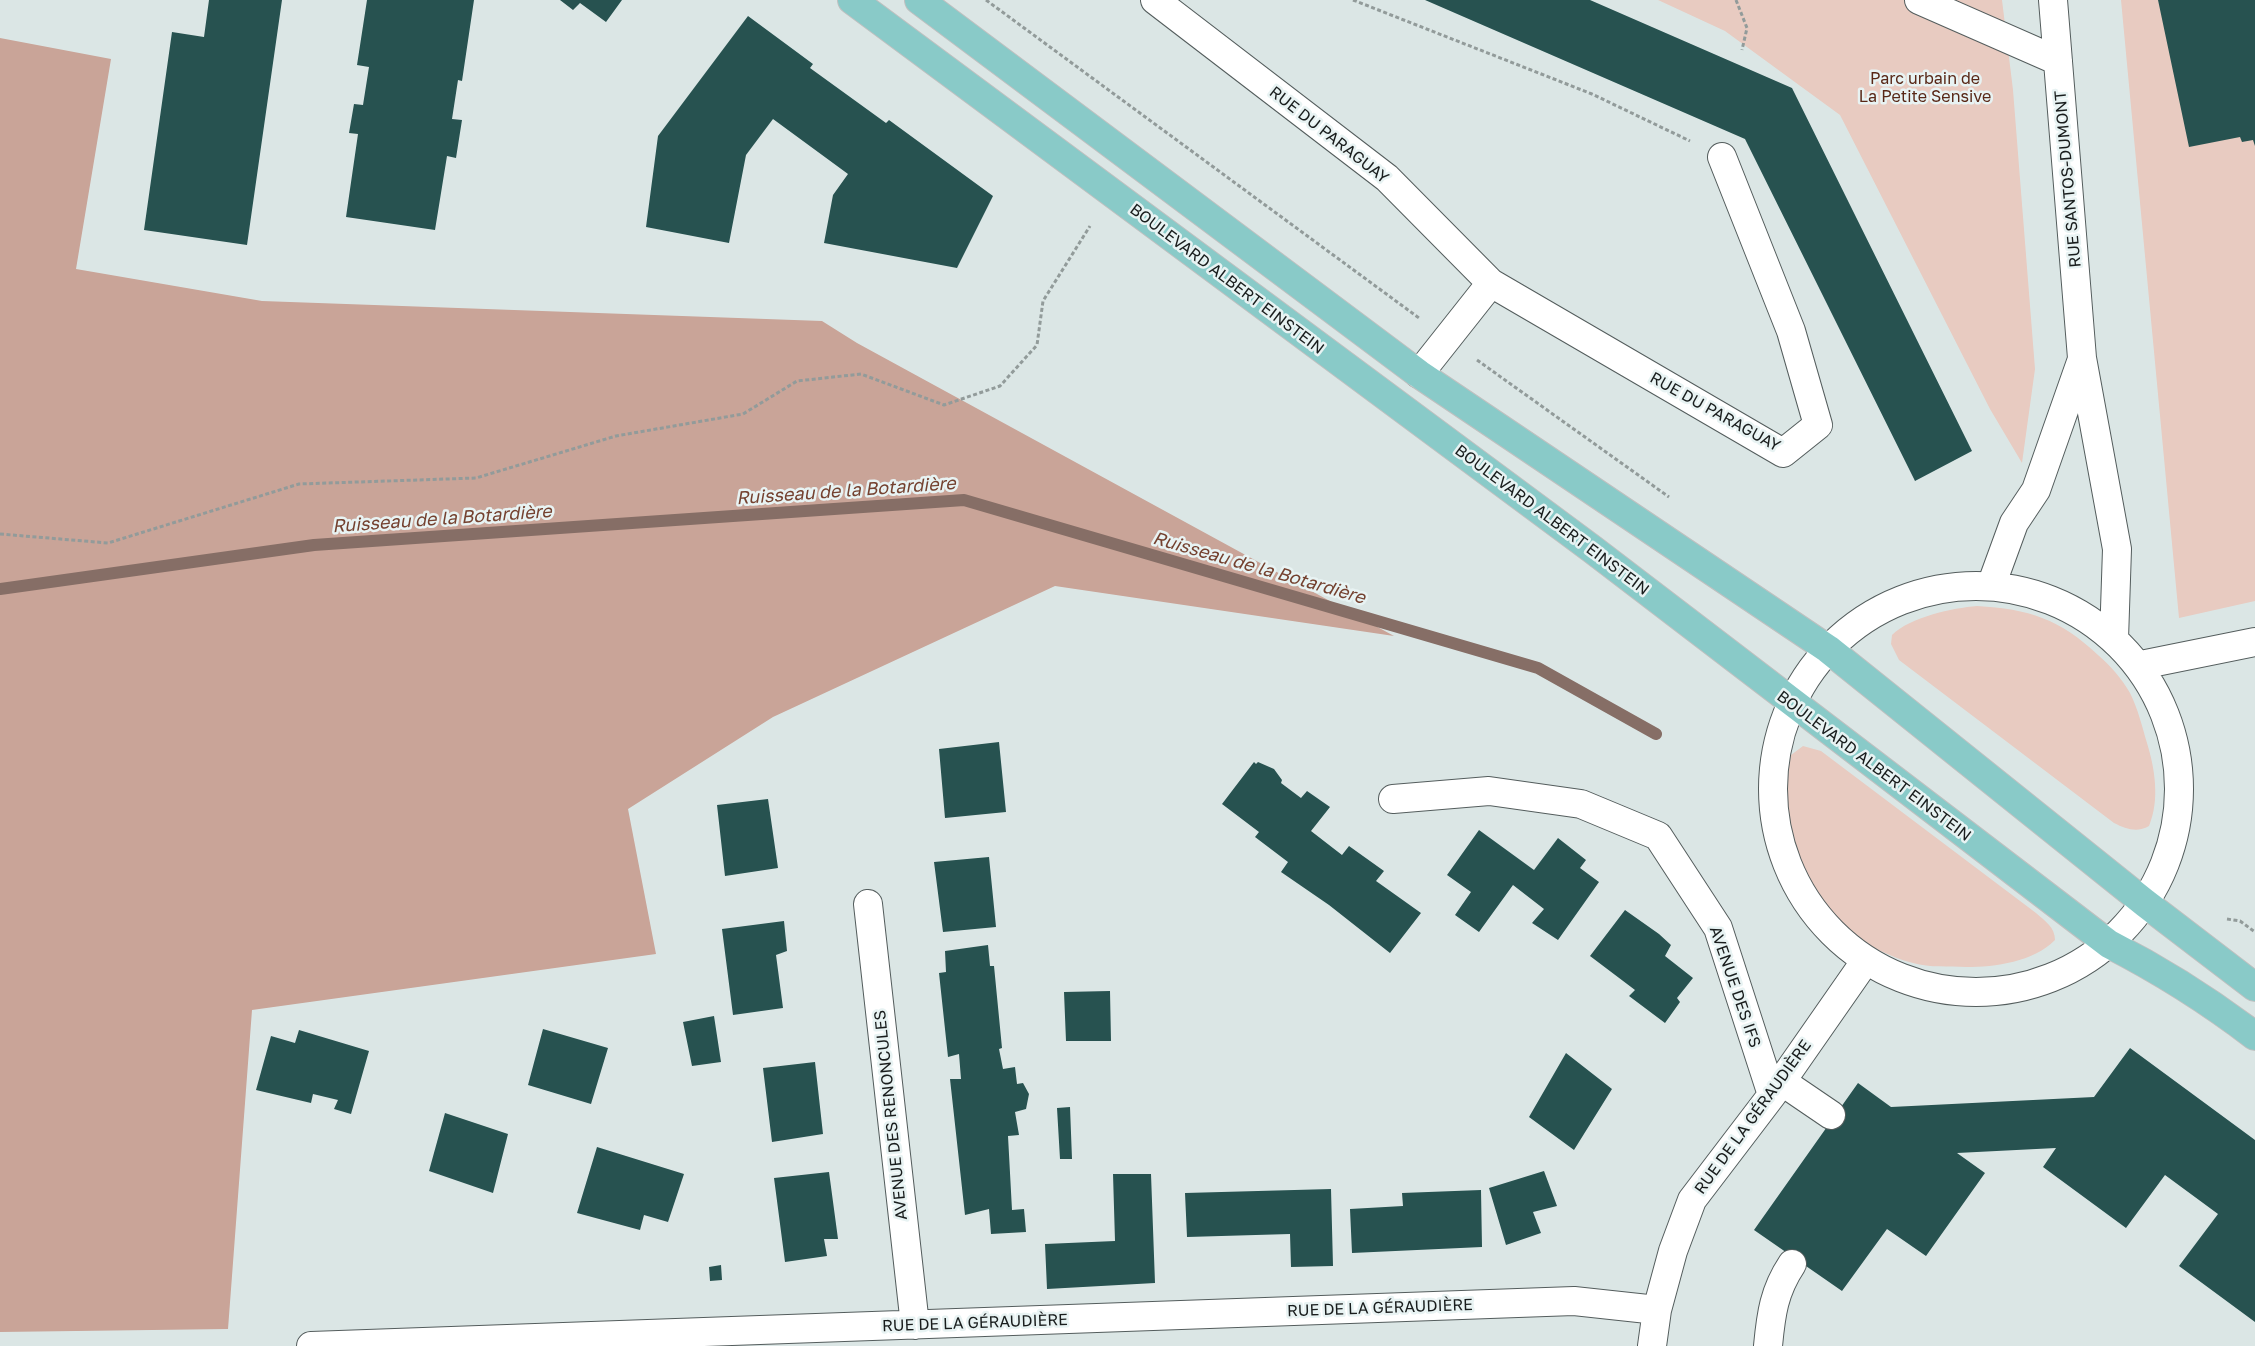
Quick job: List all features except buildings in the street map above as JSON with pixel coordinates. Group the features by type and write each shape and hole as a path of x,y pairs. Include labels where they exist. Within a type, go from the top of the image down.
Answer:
{"main road":[{"name":"BOULEVARD ALBERT EINSTEIN","path":"852,0 1584,543 2108,944 2169,978 2225,1013 2255,1036"},
{"path":"919,0 1419,374 1828,649 2145,904 2255,987"}],"street":[{"name":"RUE DU PARAGUAY","path":"1155,0 1386,178 1492,283 1783,453 1818,425 1791,331 1722,157"},
{"path":"1919,0 2058,61"},
{"name":"RUE SANTOS-DUMONT","path":"2053,0 2082,358 2117,549 2114,639"},
{"path":"1419,374 1492,283"},
{"name":"RUE SANTOS-DUMONT","path":"1991,586 2014,523 2036,490 2082,358"},
{"path":"1991,586 2032,594 2066,607 2086,618 2114,639 2141,665 2165,712 2179,769 2177,825 2168,857 2145,904 2108,944 2065,972 2015,989 1956,990 1902,978 1864,962 1839,941 1801,897 1777,837 1772,802 1774,757 1791,702 1828,649 1864,619 1886,607 1919,594 1956,587 1991,586"},
{"path":"2141,665 2255,642"},
{"name":"AVENUE DES IFS","path":"1393,799 1489,791 1498,792 1581,804 1658,836 1718,928 1777,1088"},
{"name":"AVENUE DES RENONCULES","path":"868,904 914,1325"},
{"name":"RUE DE LA GÉRAUDIÈRE","path":"311,1346 1574,1301 1657,1310 1674,1250 1692,1200 1777,1088 1864,962"},
{"path":"1777,1088 1831,1115"},
{"path":"1768,1346 1773,1306 1780,1283 1792,1264"},
{"path":"1652,1346 1657,1310"}],"path":[{"path":"986,0 1447,338 1668,494 1686,552"},
{"path":"1354,0 1592,94 1722,157"},
{"path":"1736,0 1747,28 1742,50"},
{"path":"0,534 108,543 299,484 476,478 616,436 743,414 797,381 861,374 944,405 1000,386 1036,345 1043,300 1090,226"}],"green space":[{"name":"Parc urbain de La Petite Sensive","path":"1658,0 2002,0 2013,90 2035,369 2022,463 1990,409 1840,115 1725,31"},
{"path":"2121,0 2255,0 2255,601 2179,618"},
{"path":"1977,606 1996,607 2028,613 2057,624 2084,643 2120,677 2135,705 2152,763 2155,795 2149,826 2132,829 2114,823 1899,660 1891,644 1892,635 1900,629 1932,614"},
{"path":"1803,746 1821,751 2036,913 2051,928 2055,935 2055,940 2036,954 2014,962 1978,967 1926,966 1880,950 1851,933 1828,910 1810,884 1797,855 1789,823 1787,790 1791,755"}],"shaded area":[{"path":"0,38 111,59 76,269 262,301 822,321 857,343 1394,636 1055,586 773,717 628,809 656,954 252,1010 228,1329 0,1332"}],"waterway":[{"name":"Ruisseau de la Botardière","path":"0,589 314,545 964,500 1538,668 1656,734"}]}
